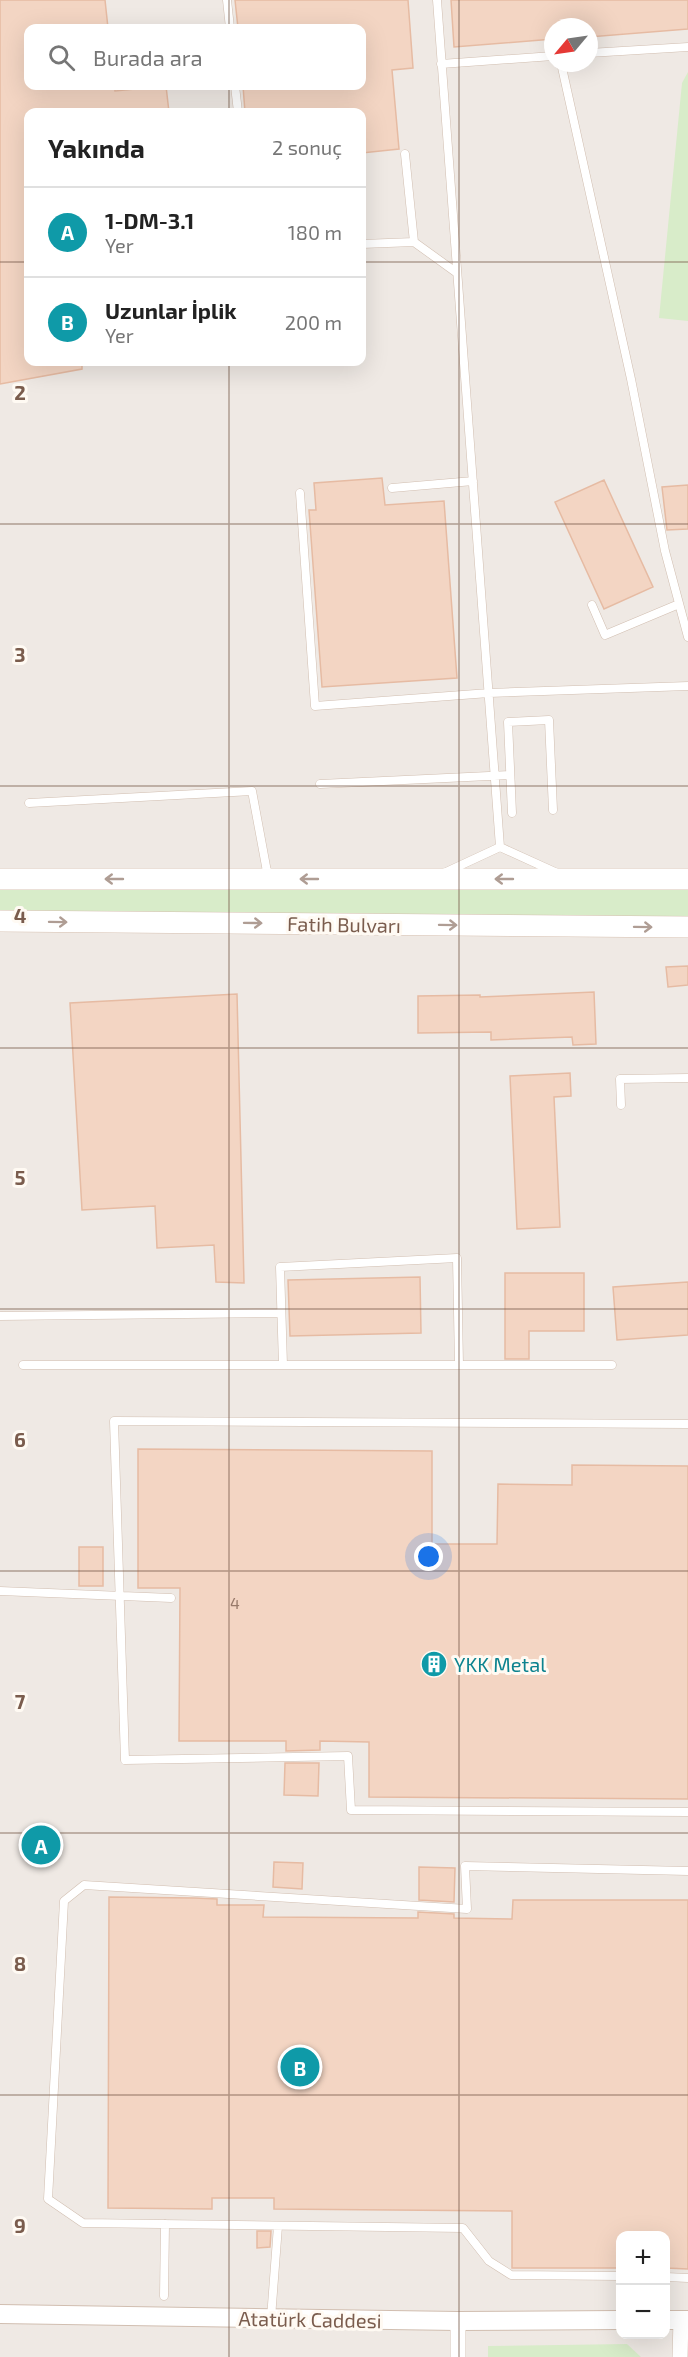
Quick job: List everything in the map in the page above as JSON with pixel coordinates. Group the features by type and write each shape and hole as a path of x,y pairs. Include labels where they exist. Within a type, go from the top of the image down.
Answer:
{"main road":[{"path":"3,880 688,879"},
{"name":"Fatih Bulvarı","path":"0,921 688,927"}],"street":[{"name":"Atatürk Caddesi","path":"0,2314 458,2321 616,2320"},
{"path":"678,2320 680,2357"},
{"path":"458,2321 458,2357"}],"lane":[{"path":"227,0 230,24"},
{"path":"436,0 500,847"},
{"path":"598,52 688,47"},
{"path":"441,63 544,57"},
{"path":"563,72 629,368 665,551 688,637"},
{"path":"235,90 238,108"},
{"path":"405,154 414,242"},
{"path":"366,244 414,242 457,273"},
{"path":"392,488 473,481"},
{"path":"300,493 315,706 489,693 688,686"},
{"path":"592,605 605,635 679,604"},
{"path":"512,813 508,722 549,720 553,810"},
{"path":"320,784 510,775"},
{"path":"29,803 252,791 268,879"},
{"path":"429,879 500,847 570,879"},
{"path":"621,1105 620,1079 688,1078"},
{"path":"283,1365 280,1267 457,1258 459,1365"},
{"path":"0,1316 281,1313"},
{"path":"23,1365 612,1365"},
{"path":"688,1424 114,1422 125,1760 348,1756 351,1810 688,1812"},
{"path":"0,1591 171,1598"},
{"path":"616,2277 511,2275 489,2262 463,2228 83,2223 48,2199 64,1901 84,1885 467,1909 465,1866 688,1871"},
{"path":"164,2296 165,2224"},
{"path":"271,2318 278,2226"},
{"path":"670,2277 688,2278"}],"shaded area":[{"path":"0,0 688,0 688,2357 0,2357"}],"green space":[{"path":"688,72 688,321 659,318 682,83"},
{"path":"0,888 688,889 688,918 0,915"},
{"path":"627,2344 641,2357 488,2357 488,2346"}],"building":[{"path":"0,0 105,0 108,24 24,24 24,90 166,90 169,108 24,108 24,366 82,366 82,369 0,384"},
{"path":"235,0 408,0 413,68 392,70 399,149 366,153 366,108 245,108 243,90 366,90 366,24 238,24"},
{"path":"451,0 688,0 688,29 598,36 598,18 544,18 544,40 454,47"},
{"path":"382,478 385,505 444,501 457,678 322,687 309,510 316,510 314,483"},
{"path":"604,480 653,587 604,609 555,502"},
{"path":"688,485 688,529 667,530 662,487"},
{"path":"688,966 688,985 668,987 666,967"},
{"path":"594,992 596,1044 573,1045 572,1037 491,1040 491,1032 418,1033 418,996 480,995 480,997"},
{"path":"237,994 244,1283 216,1282 214,1245 157,1248 155,1206 82,1210 70,1003"},
{"path":"570,1073 571,1096 554,1097 560,1227 517,1229 510,1076"},
{"path":"505,1273 584,1273 584,1331 529,1331 529,1359 505,1359"},
{"path":"420,1277 421,1333 290,1336 288,1280"},
{"path":"688,1282 688,1335 617,1340 613,1287"},
{"name":"YKK Metal","path":"138,1449 432,1451 432,1544 497,1544 498,1484 572,1485 572,1465 688,1466 688,1799 369,1797 369,1742 320,1741 320,1750 286,1751 286,1741 179,1741 180,1588 138,1588"},
{"path":"79,1547 103,1547 103,1586 79,1586"},
{"path":"285,1763 319,1763 318,1796 284,1795"},
{"path":"34,1834 48,1834 48,1856 34,1856"},
{"path":"274,1862 303,1863 302,1889 273,1887"},
{"path":"419,1867 455,1868 454,1902 419,1900"},
{"path":"109,1897 217,1899 217,1905 264,1905 263,1917 418,1918 418,1912 454,1914 454,1918 512,1919 513,1900 688,1900 688,2269 670,2268 670,2231 616,2231 616,2268 512,2268 512,2211 274,2209 274,2198 212,2198 212,2209 108,2208"},
{"path":"257,2231 271,2231 270,2247 257,2248"}],"place":[{"name":"YKK Metal","path":"434,1664"},
{"name":"1-DM-3.1","path":"41,1845"},
{"name":"Uzunlar İplik","path":"300,2067"}]}
